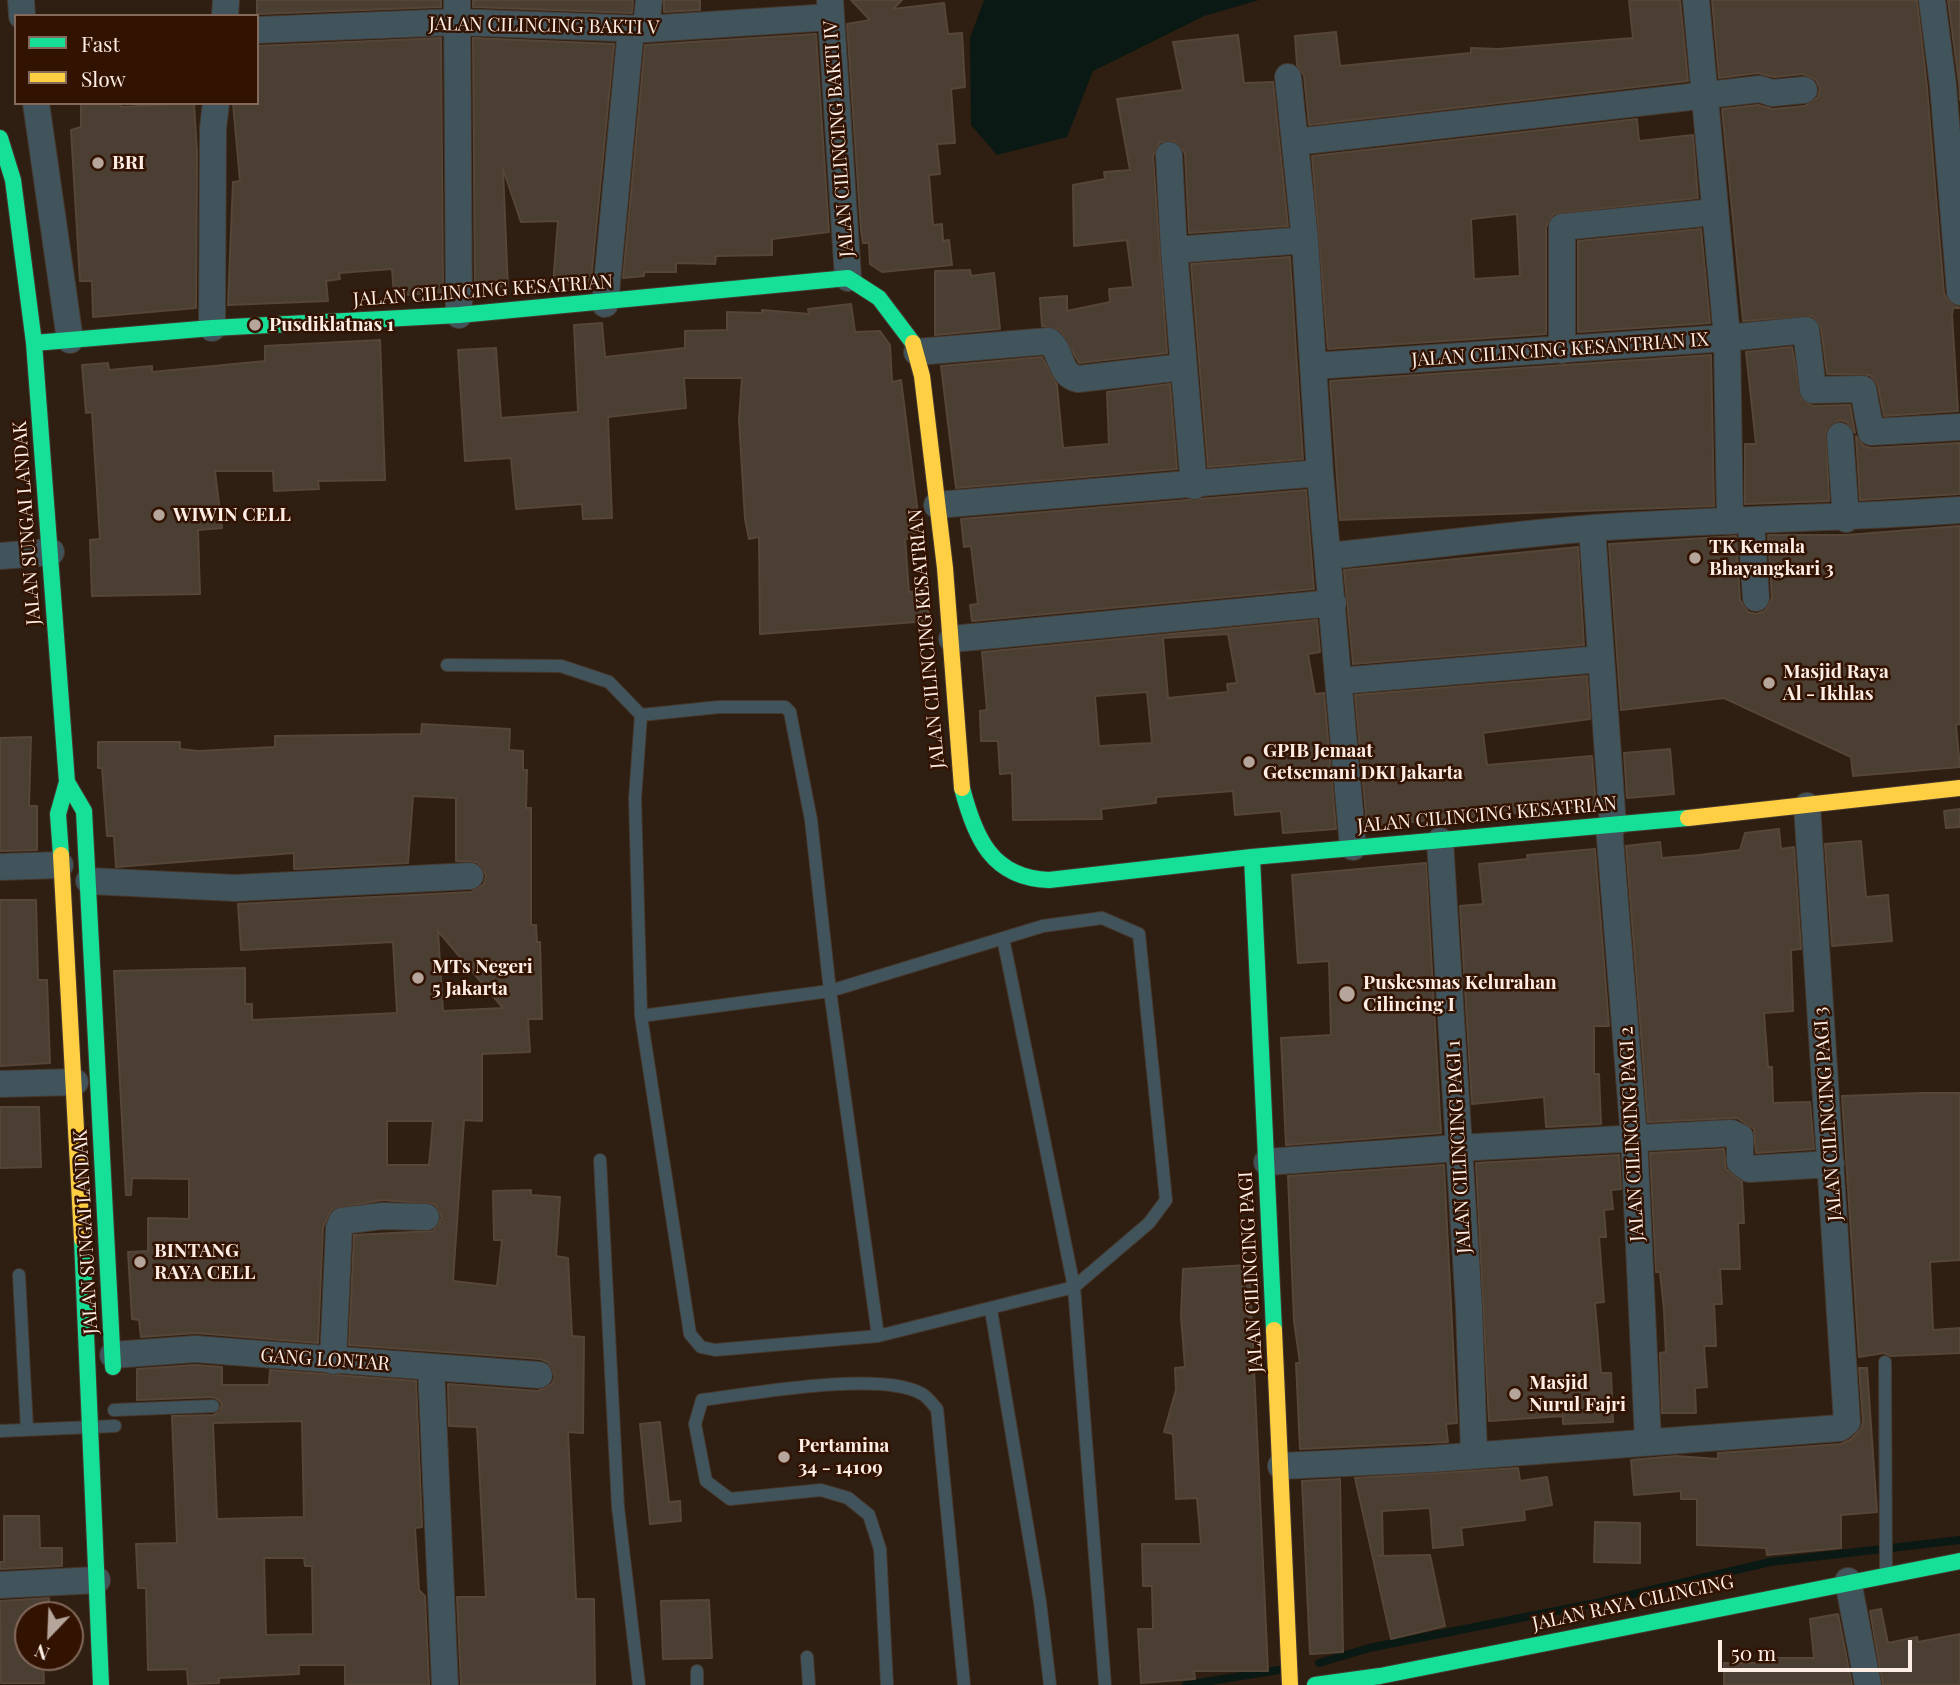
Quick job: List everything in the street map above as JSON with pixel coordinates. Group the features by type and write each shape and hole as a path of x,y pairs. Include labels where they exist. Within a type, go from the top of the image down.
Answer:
{"street":[{"path":"606,304 639,29 649,0"},
{"path":"1696,0 1741,521 1756,598"},
{"path":"1932,0 1943,85 1960,292"},
{"name":"JALAN CILINCING BAKTI V","path":"259,30 457,11 639,29 830,9"},
{"name":"JALAN CILINCING BAKTI IV","path":"830,9 848,278"},
{"path":"457,11 459,316"},
{"path":"1288,77 1305,240 1320,473 1353,848"},
{"path":"1295,142 1760,89 1772,93 1804,90"},
{"path":"36,105 70,340"},
{"path":"212,328 213,128 216,105"},
{"name":"JALAN SUNGAI LANDAK","path":"0,138 13,180 34,343 67,782 58,814 75,1082 101,1685"},
{"path":"1169,155 1174,250 1194,486"},
{"path":"1562,350 1562,227 1715,212"},
{"path":"1174,250 1305,240"},
{"name":"JALAN CILINCING KESATRIAN","path":"34,343 212,328 459,316 606,304 848,278 866,285 875,293 917,352 952,639 961,786 968,816 997,863 1019,877 1042,882 1252,857 1611,827 1960,788"},
{"name":"JALAN CILINCING KESANTRIAN IX","path":"1314,366 1727,338 1806,330 1813,390 1863,389 1871,432 1960,427"},
{"path":"917,352 1049,341 1054,344 1065,372 1069,377 1079,379 1183,367"},
{"path":"1840,436 1846,519"},
{"path":"937,505 1194,486 1320,473"},
{"path":"1329,556 1592,528 1846,519 1960,510"},
{"name":"JALAN CILINCING PAGI 2","path":"1592,528 1634,1138 1647,1441"},
{"path":"0,556 51,552"},
{"path":"952,639 1333,603"},
{"path":"1339,681 1601,659"},
{"name":"JALAN SUNGAI LANDAK","path":"67,782 83,811 89,881 114,1411"},
{"name":"JALAN CILINCING PAGI 3","path":"1647,1441 1840,1428 1847,1422 1807,806"},
{"name":"JALAN CILINCING PAGI 1","path":"1440,841 1474,1454"},
{"name":"JALAN CILINCING PAGI","path":"1252,857 1290,1685"},
{"path":"0,867 60,865"},
{"path":"89,881 235,888 470,876"},
{"path":"0,1084 75,1082"},
{"path":"1267,1163 1458,1147 1731,1133 1740,1137 1741,1162 1749,1169 1831,1164"},
{"path":"333,1361 339,1228 342,1221 370,1216 426,1217"},
{"path":"82,1248 108,1248"},
{"name":"GANG LONTAR","path":"113,1355 195,1349 538,1375"},
{"path":"432,1367 445,1685"},
{"path":"1281,1466 1430,1459 1647,1441"},
{"name":"JALAN RAYA CILINCING","path":"1315,1685 1381,1681 1886,1573 1960,1561"},
{"path":"0,1585 97,1580"},
{"path":"1848,1581 1868,1685"}],"lane":[{"path":"447,665 561,666 609,682 641,715 635,800 641,1016 691,1334 701,1347 715,1350 878,1336 991,1310 1073,1287 1149,1223 1166,1200 1139,933 1102,918 1043,926 830,991 641,1016"},
{"path":"641,715 719,707 789,709 811,820 830,991 878,1336"},
{"path":"1003,939 1073,1287 1105,1685"},
{"path":"600,1160 618,1507 639,1685"},
{"path":"19,1275 27,1429"},
{"path":"991,1310 1040,1602 1050,1685"},
{"path":"1885,1362 1886,1573"},
{"path":"887,1685 880,1549 869,1515 848,1498 821,1490 730,1499 706,1481 695,1424 702,1400 832,1384 905,1387 924,1395 937,1409 964,1685"},
{"path":"0,1431 90,1427 114,1411 213,1406"},
{"path":"807,1657 809,1685"}],"shaded area":[{"path":"984,0 1259,0 1204,16 1093,71 1067,137 997,155 971,125 970,38"}],"building":[{"path":"257,0 441,0 441,7 257,14"},
{"path":"473,0 633,0 632,13 473,7"},
{"path":"664,0 700,0 700,10 664,12"},
{"path":"851,0 902,0 893,9 944,3 948,34 962,33 965,87 951,89 955,143 937,144 940,174 929,175 933,225 942,224 943,241 949,240 952,265 882,272 870,264 869,243 863,243 861,230 847,24 870,20"},
{"path":"1629,0 1680,0 1688,81 1309,125 1304,75 1297,65 1295,36 1336,32 1340,66 1471,53 1471,48 1498,49 1633,38"},
{"path":"1712,0 1917,0 1944,293 1948,301 1960,308 1953,308 1952,315 1958,411 1884,416 1878,386 1870,375 1827,374 1821,328 1813,316 1743,321 1722,109 1758,105 1773,109 1805,106 1818,97 1820,88 1816,80 1803,74 1774,77 1758,73 1719,78"},
{"path":"1948,0 1960,0 1960,100 1959,83"},
{"path":"816,34 829,232 772,239 772,255 716,256 715,264 676,263 676,272 644,272 644,276 623,278 645,45"},
{"path":"1238,35 1244,83 1273,82 1288,226 1189,233 1185,153 1175,141 1160,142 1153,156 1167,353 1079,363 1060,330 1042,326 1040,298 1067,296 1067,311 1110,302 1109,289 1133,287 1127,240 1074,246 1073,185 1105,179 1104,172 1130,170 1117,99 1183,90 1173,42"},
{"path":"441,38 443,292 394,296 392,269 339,273 340,279 326,281 328,301 228,305 233,182 240,181 233,105 259,105 259,46"},
{"path":"473,38 614,44 591,281 553,285 558,221 521,222 503,169 508,289 475,292"},
{"path":"81,105 194,105 197,152 196,308 93,317 92,281 80,281 71,130 81,127"},
{"path":"1637,119 1639,141 1693,135 1698,198 1553,214 1546,227 1546,334 1328,349 1312,156","holes":["1517,214 1520,276 1474,279 1471,219"]},
{"path":"1701,229 1710,323 1578,332 1578,241"},
{"path":"1290,257 1303,459 1208,467 1191,264"},
{"path":"970,270 971,276 994,273 1000,329 935,335 935,271"},
{"path":"851,304 855,332 880,331 890,345 892,382 901,380 921,538 905,539 909,592 927,591 929,621 760,634 759,537 749,539 745,519 739,420 742,378 684,378 686,408 608,417 612,518 583,519 582,504 516,509 511,458 465,461 458,350 496,348 501,418 578,412 574,325 602,323 605,357 685,348 685,331 727,330 727,312 762,313 762,310 809,314 808,309"},
{"path":"380,340 385,480 318,481 319,489 274,491 273,471 215,471 222,528 198,530 200,594 92,596 90,540 100,539 92,412 86,413 82,365 108,363 109,370 152,366 152,372 265,361 265,346"},
{"path":"1792,347 1801,399 1813,406 1850,405 1855,433 1847,422 1840,420 1826,430 1829,501 1745,504 1745,444 1756,444 1746,352"},
{"path":"1711,355 1714,506 1340,520 1330,381"},
{"path":"1042,357 1057,385 1063,448 1109,444 1107,392 1170,384 1177,469 956,488 941,366"},
{"path":"1856,436 1864,446 1871,448 1960,443 1960,494 1860,500"},
{"path":"1306,490 1314,589 972,621 970,605 978,604 971,546 964,547 961,519"},
{"path":"1960,526 1960,724 1956,725 1960,767 1853,776 1851,757 1724,698 1621,710 1609,544 1736,536 1740,600 1748,612 1756,614 1765,611 1772,598 1768,535 1846,535"},
{"path":"1578,547 1584,645 1353,664 1344,570"},
{"path":"1317,620 1320,652 1308,654 1315,694 1324,693 1336,829 1283,833 1281,811 1235,815 1233,791 1156,797 1156,803 1101,809 1102,819 1013,820 1012,773 1000,774 998,741 981,741 980,711 987,710 982,652","holes":["1228,634 1237,683 1227,684 1228,692 1168,698 1163,638","1147,692 1152,743 1099,746 1095,696"]},
{"path":"1587,676 1590,719 1483,733 1487,765 1592,756 1596,806 1367,826 1355,695"},
{"path":"422,724 510,729 509,750 523,751 523,770 527,770 526,808 531,808 531,925 536,925 537,942 540,942 542,1019 528,1019 530,1052 482,1054 482,1121 464,1120 453,1281 497,1286 502,1240 494,1240 493,1191 531,1190 531,1195 560,1197 556,1256 568,1258 572,1336 584,1337 583,1433 568,1432 576,1599 594,1599 595,1685 461,1685 457,1597 486,1597 477,1427 449,1426 448,1384 538,1391 552,1384 555,1376 548,1362 540,1359 349,1345 354,1235 433,1231 442,1218 435,1204 382,1200 332,1209 323,1227 318,1343 196,1333 141,1337 139,1320 132,1319 128,1252 148,1251 148,1218 189,1219 189,1179 132,1178 131,1195 126,1195 114,971 245,968 245,1004 252,1004 252,1020 397,1013 393,942 241,950 238,904 471,892 484,884 486,875 477,862 456,861 456,798 413,796 408,863 294,869 294,853 116,867 114,836 107,836 102,768 98,768 98,742 180,742 180,749 198,751 275,747 275,736 421,734","holes":["438,931 503,1008 443,1011","387,1121 433,1121 429,1165 387,1165"]},
{"path":"31,737 29,806 37,806 37,850 0,851 0,738"},
{"path":"1670,749 1674,794 1627,798 1624,753"},
{"path":"1960,809 1960,827 1946,828 1944,811"},
{"path":"1779,829 1781,849 1794,847 1801,949 1791,950 1793,1011 1764,1013 1768,1067 1772,1067 1773,1103 1810,1102 1814,1149 1756,1153 1754,1129 1737,1118 1648,1122 1626,846 1660,842 1662,858 1699,855 1740,850 1745,833"},
{"path":"1861,841 1866,897 1888,895 1892,941 1832,946 1825,844"},
{"path":"1595,849 1609,1026 1594,1026 1594,1074 1599,1074 1601,1124 1546,1127 1544,1097 1472,1104 1460,906 1483,904 1479,864 1528,859 1527,855"},
{"path":"1426,863 1441,1133 1286,1145 1281,1038 1331,1035 1329,961 1298,963 1292,875"},
{"path":"0,900 36,900 38,980 47,980 50,1063 0,1066"},
{"path":"1960,1093 1960,1260 1930,1262 1933,1330 1960,1328 1960,1353 1891,1356 1884,1353 1859,1357 1842,1096"},
{"path":"0,1107 39,1107 41,1167 0,1168"},
{"path":"1724,1149 1726,1169 1742,1182 1744,1223 1738,1223 1740,1269 1720,1269 1722,1304 1714,1304 1716,1346 1704,1346 1707,1387 1695,1388 1696,1413 1662,1413 1660,1353 1666,1352 1660,1272 1656,1272 1650,1153"},
{"path":"1619,1155 1621,1189 1611,1190 1613,1209 1604,1210 1606,1237 1599,1237 1604,1302 1595,1303 1601,1373 1611,1373 1613,1422 1563,1424 1563,1416 1489,1421 1476,1163"},
{"path":"1444,1165 1457,1423 1446,1424 1448,1442 1300,1449 1296,1363 1300,1363 1294,1321 1288,1176"},
{"path":"1245,1260 1249,1260 1268,1671 1194,1671 1195,1679 1141,1683 1138,1629 1153,1629 1152,1586 1143,1586 1142,1544 1201,1544 1197,1498 1176,1499 1173,1434 1164,1432 1176,1390 1175,1368 1185,1367 1181,1316 1183,1269 1246,1265"},
{"path":"195,1365 222,1367 222,1385 269,1385 270,1370 416,1381 422,1527 415,1528 419,1590 425,1596 429,1685 345,1685 345,1665 299,1665 299,1674 219,1678 219,1683 188,1684 187,1669 148,1670 146,1588 138,1588 136,1544 177,1543 172,1416 214,1415 222,1406 220,1401 213,1397 137,1400 137,1369","holes":["302,1421 304,1517 217,1519 213,1423","264,1558 304,1558 305,1566 312,1566 313,1634 266,1635"]},
{"path":"1859,1368 1867,1368 1877,1512 1841,1515 1841,1548 1767,1555 1766,1548 1697,1545 1697,1499 1681,1499 1681,1491 1634,1495 1631,1460 1676,1456 1718,1459 1718,1453 1841,1444 1850,1440 1861,1429 1863,1422"},
{"path":"660,1422 669,1502 680,1501 681,1521 650,1524 640,1424"},
{"path":"1518,1468 1520,1481 1547,1477 1552,1505 1524,1510 1525,1520 1461,1528 1463,1545 1433,1548 1430,1508 1382,1511 1383,1555 1378,1556 1430,1555 1445,1626 1391,1639 1355,1478"},
{"path":"1340,1479 1343,1652 1310,1654 1302,1481"},
{"path":"4,1516 39,1516 40,1548 62,1548 62,1566 0,1569 0,1562 4,1562"},
{"path":"1595,1522 1640,1523 1640,1563 1594,1562"},
{"path":"49,1598 49,1601 14,1601 14,1671 44,1671 44,1683 1,1683 0,1601"},
{"path":"709,1600 712,1658 663,1659 661,1601"},
{"path":"1881,1609 1888,1643 1917,1637 1918,1642 1960,1634 1960,1685 1883,1685 1870,1611"},
{"path":"1838,1614 1852,1685 1724,1685 1724,1663 1775,1663 1775,1658 1814,1658 1810,1619"}],"waterway":[{"path":"1319,1663 1369,1648 1596,1603 1770,1562 1960,1540"},
{"path":"1186,1685 1279,1670"}],"traffic: fast":[{"path":"0,138 13,180 34,343 67,782 58,814 61,855"},
{"path":"34,343 212,328 459,315 848,278 879,298 913,343"},
{"path":"67,782 84,811 113,1367"},
{"path":"962,788 973,823 989,852 1013,872 1029,878 1049,880 1252,857 1688,818"},
{"path":"1252,857 1274,1330"},
{"path":"82,1239 101,1685"},
{"path":"1315,1685 1380,1676 1960,1561"}],"traffic: slow":[{"path":"913,343 922,376 945,568 962,788"},
{"path":"1688,818 1960,788"},
{"path":"61,855 82,1239"},
{"path":"1274,1330 1290,1685"}],"place":[{"name":"BRI","path":"98,163"},
{"name":"Pusdiklatnas 1","path":"255,325"},
{"name":"WIWIN CELL","path":"159,515"},
{"name":"TK Kemala Bhayangkari 3","path":"1695,558"},
{"name":"Masjid Raya Al - Ikhlas","path":"1769,683"},
{"name":"GPIB Jemaat Getsemani DKI Jakarta","path":"1249,762"},
{"name":"MTs Negeri 5 Jakarta","path":"418,978"},
{"name":"Puskesmas Kelurahan Cilincing I","path":"1347,994"},
{"name":"BINTANG RAYA CELL","path":"140,1262"},
{"name":"Masjid Nurul Fajri","path":"1515,1394"},
{"name":"Pertamina 34 - 14109","path":"784,1457"}]}
